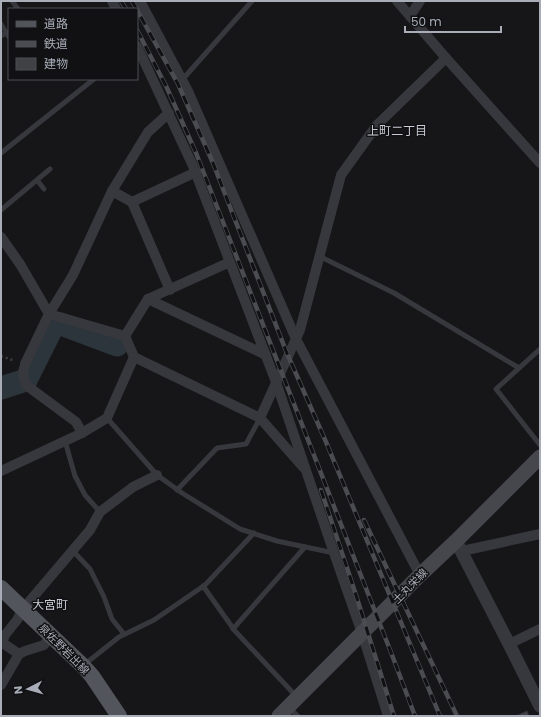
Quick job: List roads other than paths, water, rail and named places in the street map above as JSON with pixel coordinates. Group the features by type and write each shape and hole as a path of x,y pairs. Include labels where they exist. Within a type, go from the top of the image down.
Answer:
{"main road":[{"name":"土丸栄線","path":"291,709 362,633 420,575 459,546 540,456"},
{"name":"泉佐野岩出線","path":"1,588 83,666 92,676 119,716"}],"street":[{"path":"140,1 188,91 296,339 420,575"},
{"path":"397,1 540,163"},
{"path":"410,16 420,1"},
{"path":"138,48 196,172 266,355 362,633 388,716"},
{"path":"260,418 300,330 341,175 377,125 446,58"},
{"path":"82,433 76,422 24,381 25,364 49,314 73,275 112,191 148,132 168,113"},
{"path":"132,202 196,172"},
{"path":"112,191 132,202 170,290"},
{"path":"1,237 20,264 49,314 124,336 134,357 260,418 306,470"},
{"path":"124,336 148,300 230,262"},
{"path":"148,300 266,355"},
{"path":"1,471 82,433 108,418 134,357"},
{"path":"19,654 1,642 23,609 90,530 100,512 133,487 157,475"},
{"path":"539,704 510,644 459,546 540,534"},
{"path":"510,644 540,629"},
{"path":"1,685 19,654 44,645 51,635"}],"lane":[{"path":"182,80 252,1"},
{"path":"1,24 7,35 1,36"},
{"path":"1,153 93,80"},
{"path":"1,210 50,169"},
{"path":"37,180 44,189"},
{"path":"319,256 394,293 519,368"},
{"path":"540,349 496,388 540,445"},
{"path":"108,418 157,475 177,490 240,529 277,541 334,552"},
{"path":"177,490 216,448 246,444 260,418"},
{"path":"65,441 75,476 85,495 100,512"},
{"path":"83,666 119,636 154,620 203,586 254,533"},
{"path":"233,628 305,547"},
{"path":"73,551 90,569 104,596 112,619 124,634"},
{"path":"203,586 291,709"}],"waterway":[{"path":"1,388 26,380 53,326 61,324 117,345"}],"railway":[{"path":"121,1 125,8"},
{"path":"132,1 136,8"},
{"path":"138,12 178,84 213,163 286,351 326,442 440,716"},
{"path":"138,32 167,88 196,153 415,716"},
{"path":"321,490 394,716"},
{"path":"364,520 457,716"}],"district":[{"name":"上町二丁目","path":"397,131"},
{"name":"大宮町","path":"50,605"}]}
